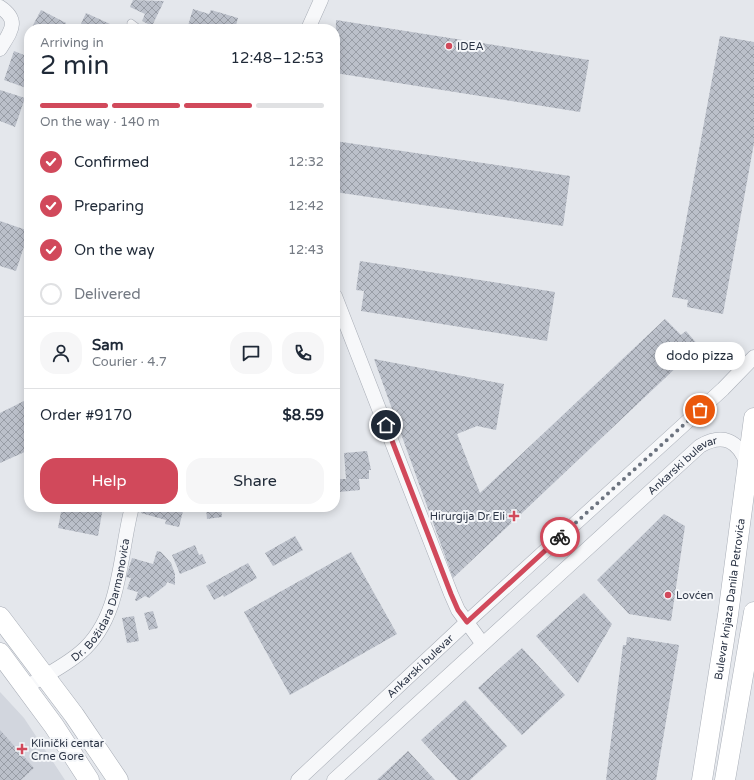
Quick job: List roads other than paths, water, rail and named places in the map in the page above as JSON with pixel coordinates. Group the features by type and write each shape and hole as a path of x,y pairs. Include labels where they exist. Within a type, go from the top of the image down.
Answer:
{"main road":[{"name":"Bulevar knjaza Danila Petrovića","path":"702,780 728,615 754,418"},
{"path":"726,780 754,612"},
{"path":"0,617 45,675 100,752 118,780"},
{"path":"0,653 26,687 89,780"}],"street":[{"path":"310,24 321,0"},
{"path":"0,7 9,14 12,22 12,29 0,49"},
{"path":"340,309 451,594 458,610 482,643"},
{"name":"Ankarski bulevar","path":"298,780 467,622 723,389 754,357"},
{"name":"Ankarski bulevar","path":"334,780 482,643 700,446 710,440 719,439 728,441 737,446 743,453 747,464"},
{"name":"Dr. Božidara Darmanovića","path":"26,687 82,652 92,641 106,620 114,595 131,512"}],"place":[{"name":"IDEA","path":"449,46"},
{"name":"dodo pizza","path":"700,410"},
{"name":"Hirurgija Dr Eli","path":"514,516"},
{"name":"Lovćen","path":"668,595"},
{"name":"Klinički centar Crne Gore","path":"22,749"}]}
